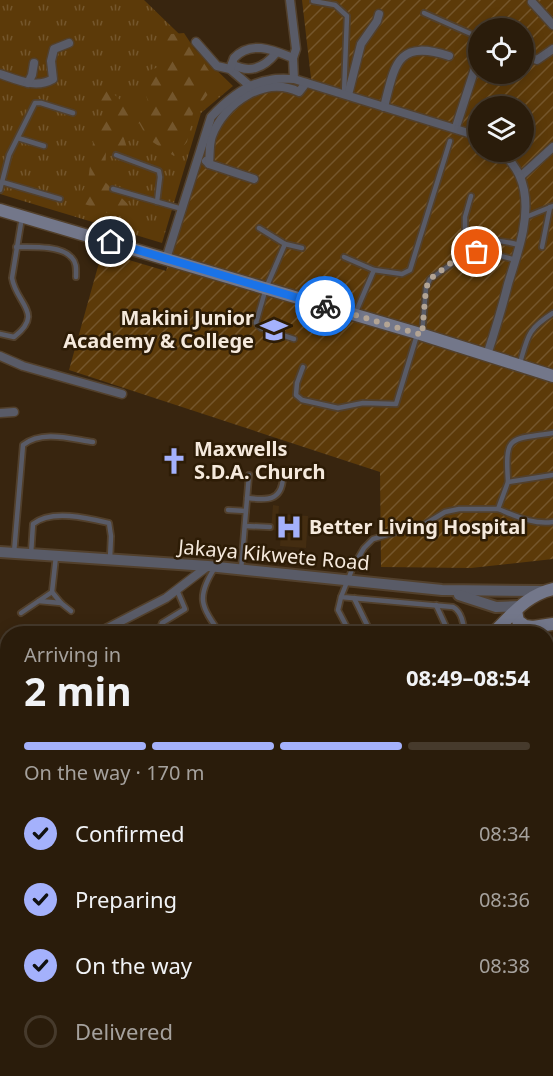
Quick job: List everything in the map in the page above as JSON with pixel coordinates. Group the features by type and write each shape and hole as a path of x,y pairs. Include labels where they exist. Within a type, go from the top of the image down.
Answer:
{"main road":[{"path":"0,210 355,314 553,376"},
{"path":"500,626 518,608 549,590"},
{"path":"518,608 516,616 523,626"}],"street":[{"path":"290,0 296,49 293,58 294,79"},
{"path":"532,2 553,25"},
{"path":"346,94 361,44 380,14"},
{"path":"196,42 217,66 250,69 261,67 276,53"},
{"path":"0,74 28,83 45,84 53,79 51,61 54,49 69,43"},
{"path":"231,67 237,54 249,48 264,48 293,58"},
{"path":"384,107 393,71 403,56 418,49 449,56"},
{"path":"534,59 537,60 553,49"},
{"path":"28,83 34,63"},
{"path":"231,67 251,87"},
{"path":"166,259 211,117 224,103 251,87 269,80 294,79 468,131"},
{"path":"209,164 211,138 228,110 253,91 286,86 299,92 306,83"},
{"path":"456,127 470,84"},
{"path":"520,176 553,147"},
{"path":"199,154 209,164 254,179"},
{"path":"487,355 516,260 526,217 525,191 516,166 512,162"},
{"path":"0,356 23,366 122,394"},
{"path":"0,413 14,412"},
{"name":"Jakaya Kikwete Road","path":"0,552 212,566 442,590 549,590"},
{"path":"112,626 166,598 212,566"},
{"path":"442,590 496,607 518,608"}],"lane":[{"path":"314,1 335,5 347,16 346,94"},
{"path":"424,13 468,33"},
{"path":"0,190 9,155 35,103 73,113"},
{"path":"18,138 44,146"},
{"path":"344,257 374,270 402,274 410,270 450,141"},
{"path":"116,155 159,171 157,202"},
{"path":"2,182 60,199"},
{"path":"113,189 182,209"},
{"path":"471,196 465,217 465,235 479,240 505,241 519,245"},
{"path":"526,217 552,206"},
{"path":"542,247 552,206"},
{"path":"0,334 14,338 26,328 28,315 25,304 13,286 12,278 22,217"},
{"path":"259,228 285,244 302,248"},
{"path":"285,244 266,288 256,322 261,328 294,339"},
{"path":"16,247 40,247 67,254 76,266 76,277"},
{"path":"303,367 296,394 302,400 338,408 363,403 396,404 420,334 426,288 430,279 466,254 489,253 516,260"},
{"path":"355,314 374,270"},
{"path":"519,365 531,330 537,323 553,313"},
{"path":"498,509 508,482 509,445 515,439 553,433"},
{"path":"14,553 23,445 35,438 45,437 93,442"},
{"path":"241,570 249,475"},
{"path":"508,482 553,475"},
{"path":"247,498 273,498 282,488 283,477"},
{"path":"346,626 338,610 341,597 347,579 364,548 373,539 425,524 445,512 459,509 498,509 526,520 543,524 553,522"},
{"path":"228,510 246,511"},
{"path":"32,554 33,525 39,519 57,516 93,519 109,523 110,559"},
{"path":"245,526 270,527"},
{"path":"56,556 52,592 71,611"},
{"path":"212,566 202,594 209,617 215,626"},
{"path":"161,626 185,609 185,604 177,590"},
{"path":"21,613 52,592"},
{"path":"341,597 436,605 456,609 464,626"},
{"path":"354,598 368,626"},
{"path":"39,601 61,603"},
{"path":"436,605 446,626"}],"shaded area":[{"name":"Better Living Hospital","path":"273,505 279,506 278,523 282,523 281,514 308,516 306,548 280,546 281,531 271,530"}],"green space":[{"path":"0,0 144,0 233,86 201,113 162,243 0,194"},
{"path":"302,0 553,0 553,559 471,568 381,567 380,472 69,370 102,252 166,271 211,129 229,104 273,82 312,87"},
{"path":"184,33 217,83 193,113 187,142 174,156 148,139 139,123 123,135 127,148 106,150 105,182 133,209 118,217 77,201 88,181 94,135 105,117 99,95 103,84 130,109 150,104 142,88 150,70 165,65 161,54 160,35"}],"way so far":[{"path":"325,306 422,335 426,288 430,279 460,256 477,252"}],"place":[{"name":"Makini Junior Academy & College","path":"274,330"},
{"name":"Maxwells S.D.A. Church","path":"174,461"},
{"name":"Better Living Hospital","path":"289,527"}],"route":[{"path":"111,242 325,306"}]}
